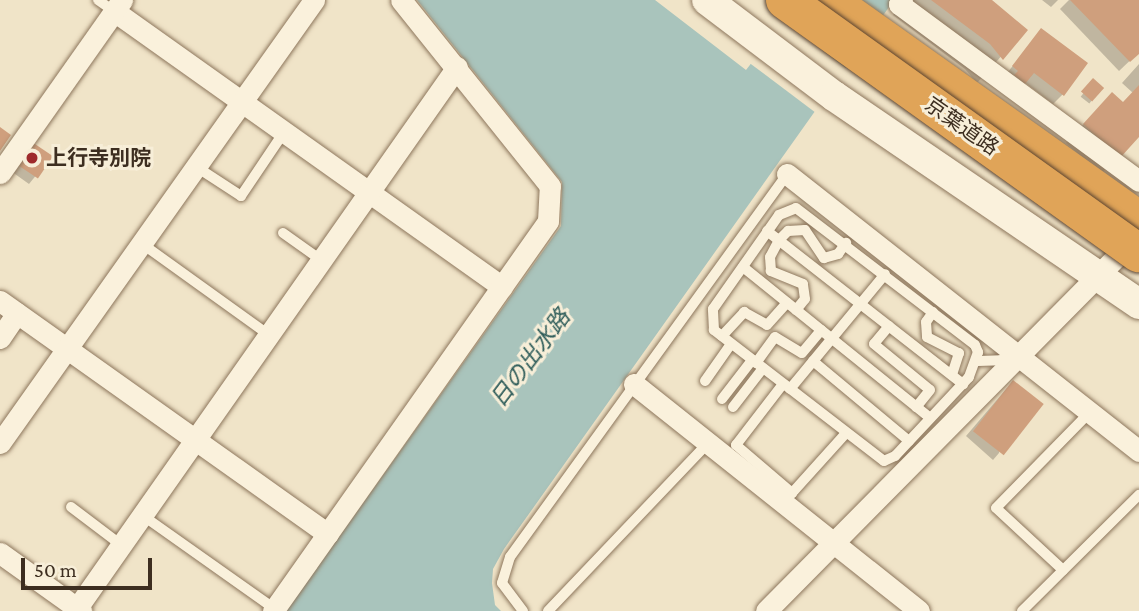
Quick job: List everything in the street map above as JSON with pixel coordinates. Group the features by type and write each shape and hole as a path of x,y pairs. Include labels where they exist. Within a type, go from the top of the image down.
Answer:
{"highway":[{"name":"京葉道路","path":"785,0 1139,253"},
{"name":"京葉道路","path":"829,0 1139,220"}],"street":[{"path":"0,443 314,0"},
{"path":"274,610 548,221 550,186 401,0"},
{"path":"707,0 834,96 1094,278 1139,304"},
{"path":"902,0 899,5 1139,181"},
{"path":"0,173 111,4 241,101 502,287"},
{"path":"0,553 78,610 142,514 457,67"},
{"path":"787,174 1014,362 1090,412 1139,451"},
{"path":"766,611 1139,234"},
{"path":"0,338 9,307 328,534"},
{"path":"634,383 919,611"}],"lane":[{"path":"195,166 241,196 284,132"},
{"path":"523,611 502,583 510,557 787,174"},
{"path":"796,208 846,243 975,345 978,361 963,384 909,442 884,461 726,340 710,321 713,309 768,231 779,215 796,208"},
{"path":"705,381 744,312 767,325 805,299 803,284 771,271 770,257 779,240 788,231 805,230 824,258 838,254 846,243"},
{"path":"768,231 963,384"},
{"path":"283,233 321,260"},
{"path":"141,243 269,335"},
{"path":"743,267 930,418"},
{"path":"846,433 792,493 736,445 786,387 813,361 885,274"},
{"path":"933,312 926,322 927,337 959,353 952,375"},
{"path":"889,326 874,344 930,390 916,407"},
{"path":"733,407 775,337 802,353 821,330"},
{"path":"906,370 921,351"},
{"path":"880,378 894,360"},
{"path":"813,361 909,442"},
{"path":"978,361 1014,362"},
{"path":"722,399 757,364"},
{"path":"1063,570 996,509 1090,412"},
{"path":"548,611 708,443"},
{"path":"1021,611 1139,495"},
{"path":"71,507 121,545"},
{"path":"142,514 274,610"}],"water":[{"name":"日の出水路","path":"417,0 655,0 746,70 800,0 894,0 504,549 493,569 492,583 495,605 501,611 286,611 561,226 562,182"}],"pier":[{"path":"781,19 849,70 816,113 749,62"}],"building":[{"path":"931,0 992,0 1028,30 1003,60 990,44"},
{"path":"1070,0 1139,0 1139,54 1130,62"},
{"path":"1041,28 1088,63 1064,96 1034,73 1025,84 1014,75 1018,71 1012,66"},
{"path":"1093,78 1104,88 1092,101 1081,91"},
{"path":"1139,85 1139,137 1120,158 1083,124 1112,92 1123,102"},
{"path":"0,127 11,135 0,151"},
{"path":"29,140 53,156 38,179 14,162"},
{"path":"1013,380 1044,404 1004,455 973,431"}],"place":[{"name":"上行寺別院","path":"32,158"}]}
